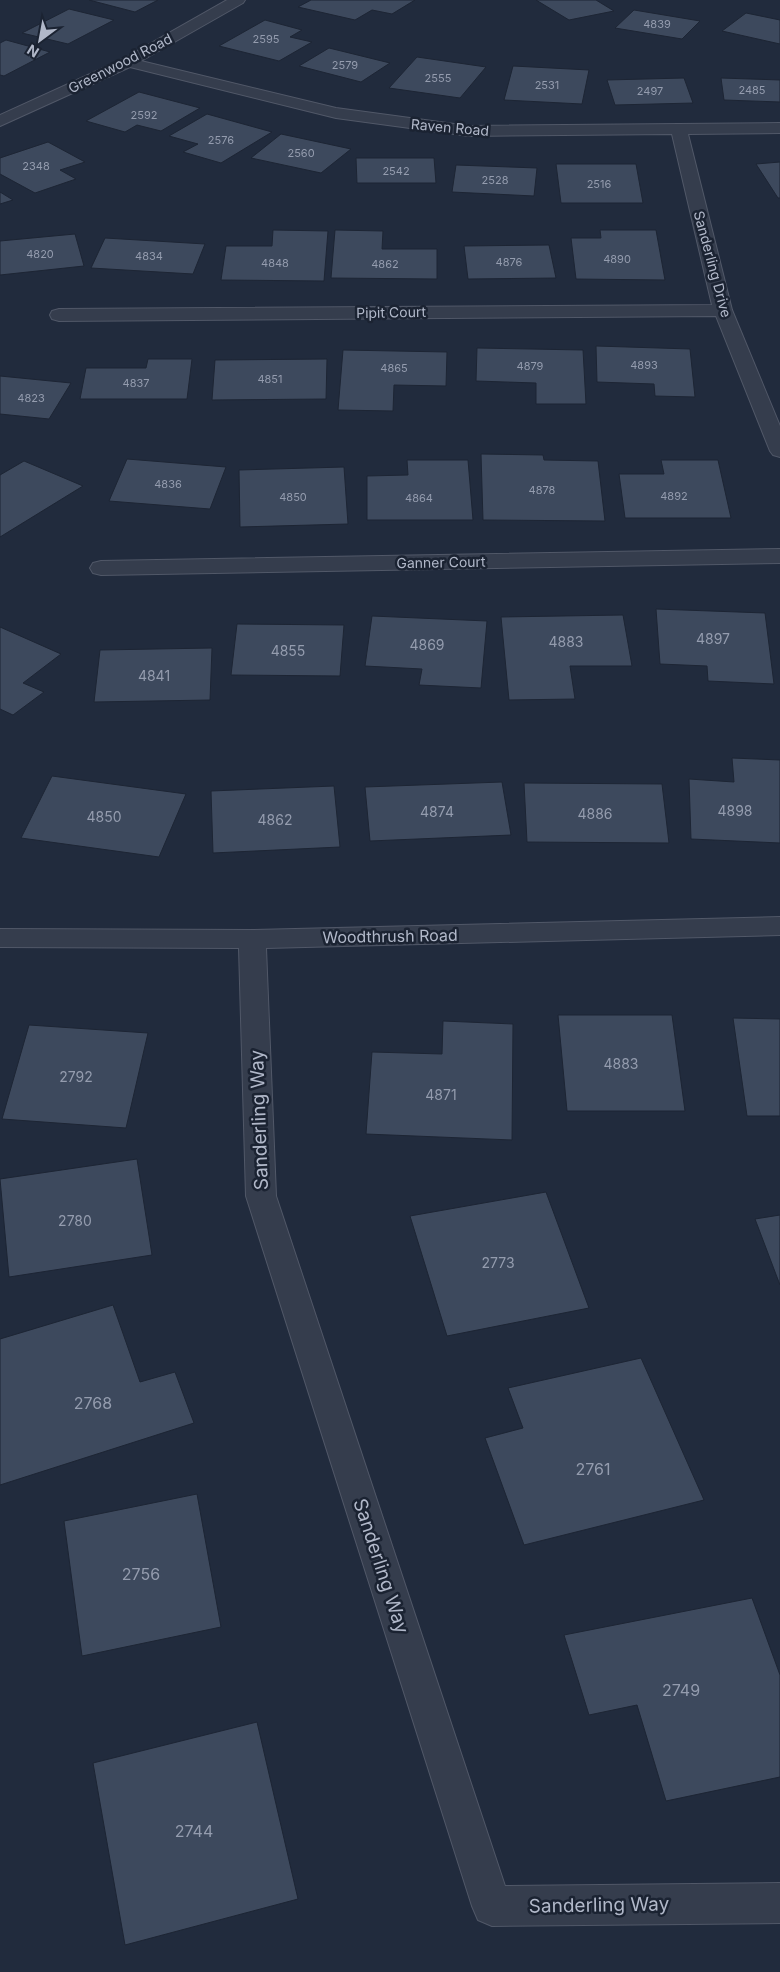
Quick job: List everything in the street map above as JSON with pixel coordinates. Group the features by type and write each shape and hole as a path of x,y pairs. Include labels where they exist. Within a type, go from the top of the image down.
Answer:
{"street":[{"name":"Greenwood Road","path":"0,121 128,62 238,0"},
{"name":"Raven Road","path":"128,62 336,113 470,131 780,128"},
{"name":"Sanderling Drive","path":"679,130 722,310 780,451"},
{"name":"Pipit Court","path":"59,315 722,310"},
{"name":"Ganner Court","path":"101,568 780,556"},
{"name":"Woodthrush Road","path":"0,938 252,939 780,926"},
{"name":"Sanderling Way","path":"252,939 261,1196 492,1906 780,1903"}],"building":[{"path":"89,0 158,0 135,12"},
{"path":"311,0 415,0 392,14 372,10 355,20 298,7"},
{"path":"536,0 596,0 614,11 569,20"},
{"path":"69,9 114,20 68,44 22,33"},
{"path":"634,10 700,21 682,39 615,28"},
{"path":"746,13 780,20 780,44 722,31"},
{"path":"265,20 302,30 290,37 312,42 279,61 219,46"},
{"path":"6,40 50,52 4,76 0,75 0,43"},
{"path":"329,48 390,63 361,82 299,66"},
{"path":"417,57 486,67 460,98 389,88"},
{"path":"513,66 589,70 582,104 504,100"},
{"path":"684,78 693,103 615,105 607,80"},
{"path":"721,78 780,80 780,102 724,100"},
{"path":"139,92 200,108 161,131 137,125 125,132 86,121"},
{"path":"207,114 272,132 221,163 183,152 198,144 169,136"},
{"path":"281,134 351,149 321,173 251,158"},
{"path":"48,142 85,162 60,170 76,179 35,193 0,174 0,158"},
{"path":"356,158 434,158 436,183 357,183"},
{"path":"780,162 780,198 778,198 756,164"},
{"path":"556,164 636,164 643,203 561,203"},
{"path":"456,165 537,168 534,196 452,192"},
{"path":"0,192 13,200 0,204"},
{"path":"273,230 328,231 324,281 221,280 226,246 272,246"},
{"path":"335,230 383,231 382,249 437,249 437,279 331,278"},
{"path":"600,230 656,230 665,280 576,279 571,238 601,238"},
{"path":"75,234 84,266 0,275 0,241"},
{"path":"105,238 205,244 193,274 91,268"},
{"path":"549,245 556,278 468,279 464,246"},
{"path":"596,346 690,349 695,397 655,396 654,384 597,382"},
{"path":"477,348 583,350 586,404 536,404 536,383 476,381"},
{"path":"343,350 447,352 446,386 394,385 393,411 338,410"},
{"path":"148,359 192,359 187,399 80,399 86,368 146,368"},
{"path":"327,359 326,399 212,400 215,360"},
{"path":"0,376 71,383 49,419 0,414"},
{"path":"481,454 543,455 544,460 598,461 605,521 483,520"},
{"path":"127,459 226,467 210,509 109,501"},
{"path":"407,460 468,460 473,520 367,520 367,476 408,475"},
{"path":"661,460 718,460 731,518 625,518 619,474 664,474"},
{"path":"24,461 83,486 0,537 0,475"},
{"path":"344,467 348,524 240,527 239,470"},
{"path":"656,609 765,613 774,684 708,681 707,666 660,664"},
{"path":"623,615 632,666 570,666 575,699 509,700 501,617"},
{"path":"372,616 487,621 481,688 419,685 422,669 365,666"},
{"path":"237,624 344,625 340,676 231,675"},
{"path":"0,627 61,654 23,683 44,692 13,715 0,709"},
{"path":"212,648 210,700 94,702 100,650"},
{"path":"732,758 780,760 780,843 691,839 689,779 734,782"},
{"path":"52,776 186,794 159,857 21,838"},
{"path":"502,782 511,835 370,841 365,787"},
{"path":"524,783 662,784 669,843 527,842"},
{"path":"334,786 340,847 213,853 211,791"},
{"path":"558,1015 672,1015 685,1111 567,1111"},
{"path":"733,1018 780,1019 780,1116 747,1116"},
{"path":"443,1021 513,1024 512,1140 366,1134 372,1052 442,1054"},
{"path":"29,1025 148,1033 126,1128 2,1119"},
{"path":"137,1159 152,1255 9,1277 0,1179"},
{"path":"546,1192 589,1308 447,1336 410,1216"},
{"path":"780,1215 780,1285 755,1219"},
{"path":"113,1305 140,1382 175,1372 194,1423 0,1485 0,1339"},
{"path":"641,1358 704,1500 524,1545 485,1438 523,1428 508,1388"},
{"path":"197,1494 221,1627 82,1656 64,1521"},
{"path":"752,1598 780,1675 780,1777 666,1801 637,1705 589,1715 564,1635"},
{"path":"257,1722 298,1899 125,1945 93,1763"}]}
